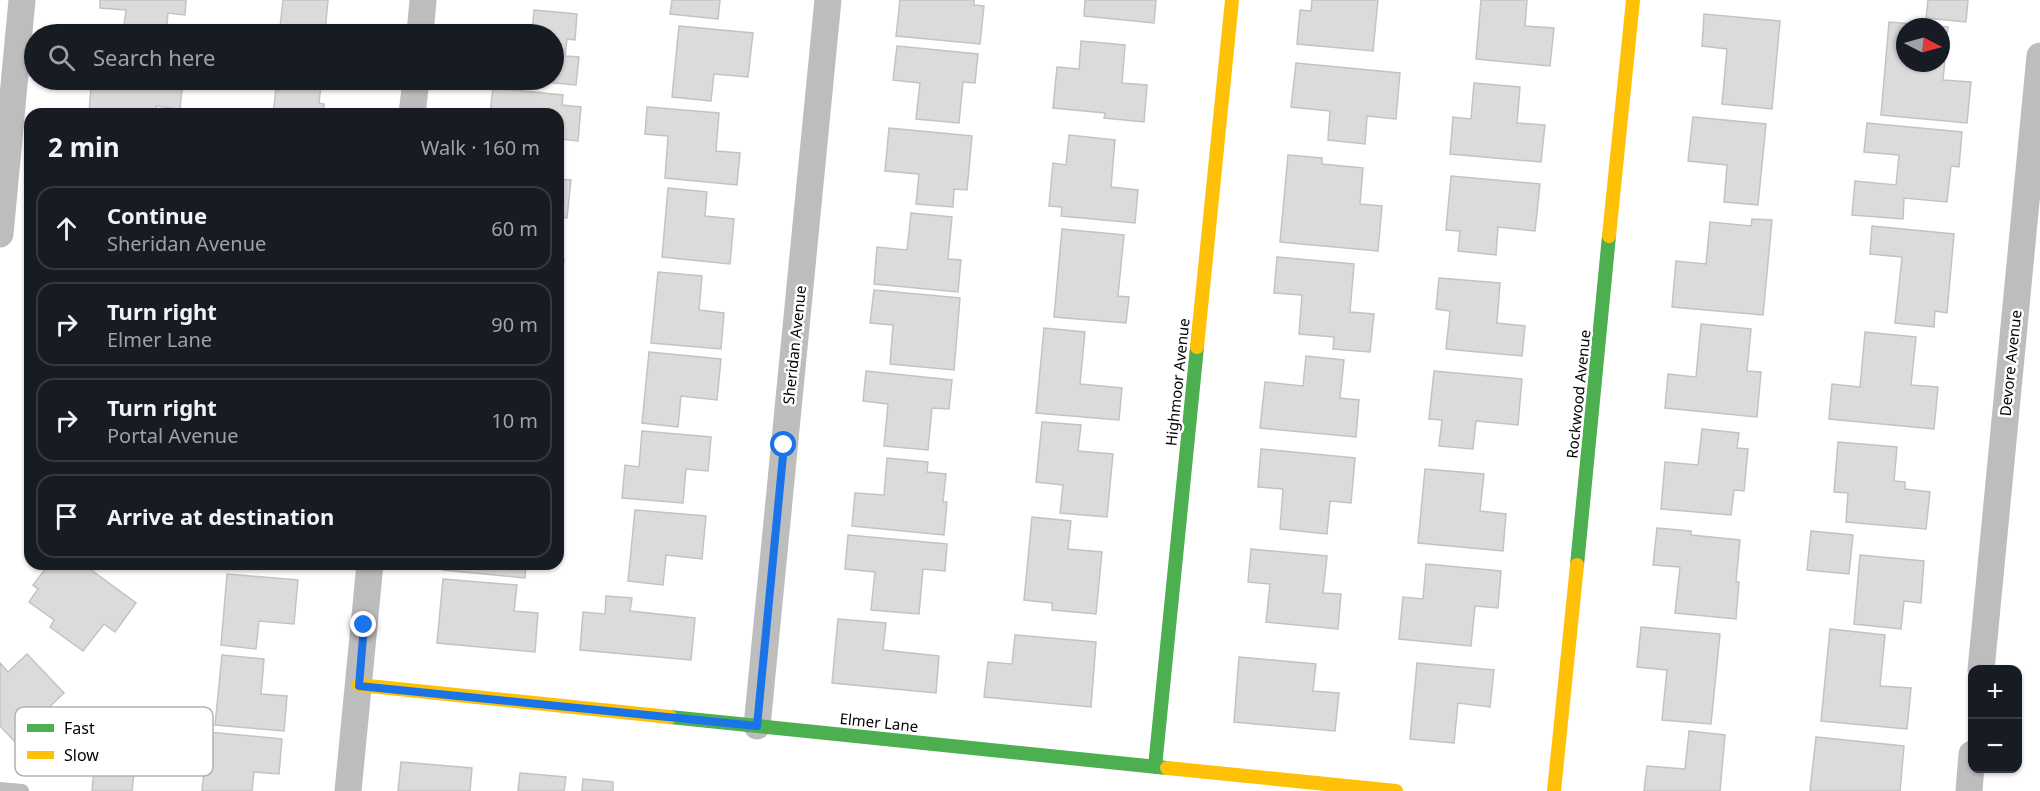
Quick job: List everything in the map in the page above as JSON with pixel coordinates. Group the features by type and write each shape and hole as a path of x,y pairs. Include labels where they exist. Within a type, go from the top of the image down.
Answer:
{"street":[{"path":"0,234 22,0"},
{"path":"421,24 423,0"},
{"name":"Sheridan Avenue","path":"757,726 828,0"},
{"name":"Highmoor Avenue","path":"1155,767 1232,0"},
{"name":"Rockwood Avenue","path":"1554,791 1634,0"},
{"name":"Devore Avenue","path":"1981,665 2040,56"},
{"path":"413,108 415,90"},
{"path":"348,791 369,570"},
{"name":"Elmer Lane","path":"359,686 1396,791"},
{"path":"1969,791 1970,773"}],"lane":[{"path":"0,789 22,791"}],"building":[{"path":"100,0 186,0 185,15 168,13 167,24 124,24 126,10 100,8"},
{"path":"283,0 328,0 326,24 280,24"},
{"path":"672,0 720,0 718,19 670,14"},
{"path":"900,0 974,0 974,5 984,6 980,44 896,36"},
{"path":"1085,0 1156,0 1154,23 1084,16"},
{"path":"1312,0 1378,0 1373,51 1297,44 1300,10 1311,11"},
{"path":"1481,0 1527,0 1525,26 1554,28 1550,66 1476,59"},
{"path":"1928,0 1968,0 1966,22 1950,20 1950,18 1926,18"},
{"path":"534,10 577,14 575,40 567,39 565,56 579,57 576,85 564,84 564,24 533,24"},
{"path":"1704,14 1780,21 1772,109 1722,104 1727,49 1702,46"},
{"path":"1889,22 1896,23 1896,72 1944,72 1943,80 1971,82 1967,123 1881,115"},
{"path":"679,26 753,33 748,77 714,74 711,101 672,97"},
{"path":"1081,41 1125,45 1122,83 1147,85 1144,122 1104,118 1105,113 1053,108 1057,67 1079,69"},
{"path":"897,46 978,54 975,83 963,82 959,123 916,119 920,83 893,80"},
{"path":"1296,63 1400,73 1396,119 1367,116 1365,144 1328,140 1330,111 1291,107"},
{"path":"1474,83 1520,87 1517,123 1545,125 1541,162 1450,154 1453,117 1471,119"},
{"path":"91,90 182,90 180,108 156,106 156,108 89,108"},
{"path":"276,90 320,90 319,103 324,104 324,108 274,108"},
{"path":"493,90 563,95 562,105 581,107 578,141 564,139 564,108 491,108"},
{"path":"647,107 719,113 716,151 740,153 737,185 665,178 668,136 645,134"},
{"path":"1693,117 1766,124 1758,205 1724,202 1727,165 1688,161"},
{"path":"1867,123 1962,132 1959,167 1951,166 1947,202 1904,198 1903,219 1852,215 1855,181 1896,185 1899,155 1864,152"},
{"path":"889,128 972,136 967,190 954,189 953,207 916,204 919,174 885,171"},
{"path":"1069,135 1115,140 1111,187 1138,190 1135,223 1061,216 1062,207 1049,206 1053,163 1066,165"},
{"path":"1288,155 1322,158 1322,164 1363,168 1360,204 1382,206 1378,251 1280,242"},
{"path":"1451,176 1540,184 1535,231 1498,227 1496,255 1458,251 1460,231 1446,230"},
{"path":"564,179 571,180 567,218 564,218"},
{"path":"668,188 707,192 705,216 734,219 730,264 662,257"},
{"path":"911,213 952,217 948,259 961,260 958,292 874,284 877,247 907,250"},
{"path":"1752,219 1772,220 1763,315 1672,307 1676,261 1706,264 1710,222 1751,226"},
{"path":"1872,226 1954,234 1947,313 1935,311 1934,327 1895,323 1902,257 1870,254"},
{"path":"1062,229 1124,235 1118,296 1129,297 1126,323 1054,317"},
{"path":"1277,257 1354,264 1350,312 1374,314 1370,352 1333,349 1334,337 1299,334 1302,295 1274,293"},
{"path":"658,272 702,276 699,310 724,313 721,349 651,343"},
{"path":"1439,278 1500,283 1497,323 1525,326 1522,356 1446,349 1450,311 1436,309"},
{"path":"874,290 960,298 954,370 890,364 893,325 870,323"},
{"path":"1701,324 1751,329 1747,371 1761,372 1757,417 1665,408 1668,374 1696,377"},
{"path":"1044,328 1085,332 1080,384 1122,388 1119,420 1036,413"},
{"path":"1865,332 1916,337 1911,385 1938,387 1934,429 1829,419 1832,384 1860,387"},
{"path":"649,352 721,359 717,400 681,396 678,427 642,423"},
{"path":"1306,356 1344,360 1340,398 1359,400 1356,437 1260,428 1265,382 1303,386"},
{"path":"866,371 952,380 949,409 932,408 928,450 884,446 888,404 863,401"},
{"path":"1434,371 1522,379 1518,425 1476,421 1473,449 1439,446 1442,420 1429,419"},
{"path":"1042,422 1081,425 1078,451 1113,454 1107,517 1060,513 1063,485 1036,482"},
{"path":"1702,429 1739,433 1737,448 1748,449 1744,491 1734,490 1731,515 1661,509 1665,462 1698,465"},
{"path":"642,431 711,437 708,471 686,469 683,503 622,498 625,465 639,467"},
{"path":"1838,442 1897,447 1894,481 1905,482 1905,489 1930,492 1926,529 1846,522 1848,493 1834,492"},
{"path":"1261,449 1355,458 1351,503 1330,501 1327,534 1280,529 1283,489 1258,487"},
{"path":"887,458 928,462 927,472 946,474 943,502 947,502 944,535 852,526 855,493 884,495"},
{"path":"1425,469 1484,474 1480,511 1506,514 1503,551 1418,543"},
{"path":"635,510 706,516 702,559 666,555 663,585 628,581"},
{"path":"1032,517 1071,521 1068,549 1102,552 1096,614 1052,610 1052,603 1024,600"},
{"path":"1657,528 1691,531 1691,535 1740,540 1736,582 1739,582 1736,619 1675,613 1680,567 1653,565"},
{"path":"1811,531 1853,535 1849,574 1807,570"},
{"path":"848,535 947,544 945,571 923,569 919,614 871,610 875,572 845,569"},
{"path":"1251,549 1327,556 1323,593 1341,594 1338,629 1266,622 1270,584 1248,582"},
{"path":"1860,555 1924,561 1921,603 1904,601 1901,629 1854,624"},
{"path":"1426,564 1501,571 1498,608 1475,606 1471,646 1399,639 1403,597 1423,599"},
{"path":"44,570 91,570 136,603 115,632 104,624 83,651 50,627 54,620 29,602 38,589 33,585"},
{"path":"443,570 526,570 525,578"},
{"path":"227,574 298,580 294,624 259,621 256,649 221,645"},
{"path":"443,579 517,585 514,611 538,613 535,652 437,643"},
{"path":"606,596 632,598 630,611 695,618 691,660 580,650 583,612 605,614"},
{"path":"838,619 886,623 883,650 939,656 936,693 832,683"},
{"path":"1641,627 1720,634 1711,724 1662,720 1667,670 1637,667"},
{"path":"1830,629 1885,635 1880,686 1911,688 1907,729 1821,721"},
{"path":"1015,635 1096,642 1091,707 984,697 988,662 1012,664"},
{"path":"27,654 64,693 49,707 15,707 14,741 0,726 0,663 8,672"},
{"path":"222,655 264,659 261,694 287,696 284,731 215,725"},
{"path":"1239,657 1316,664 1313,691 1339,693 1335,731 1234,722"},
{"path":"1417,663 1494,670 1490,707 1458,703 1454,743 1410,739"},
{"path":"1689,731 1725,735 1720,791 1644,791 1647,766 1685,769"},
{"path":"213,732 282,739 279,774 254,772 252,791 202,791 204,776 213,776"},
{"path":"1816,737 1904,746 1900,791 1810,791"},
{"path":"401,762 472,768 470,791 398,791"},
{"path":"520,773 566,777 564,791 518,791"},
{"path":"93,776 134,776 132,791 92,791"},
{"path":"583,779 613,782 613,791 582,791"}],"traffic: fast":[{"path":"1577,565 1609,236"},
{"path":"1155,767 1197,347"},
{"path":"670,717 1167,768"}],"traffic: slow":[{"path":"1197,347 1232,0"},
{"path":"1609,236 1633,0"},
{"path":"1554,791 1577,565"},
{"path":"359,685 670,717"},
{"path":"1167,768 1396,791"}],"route":[{"path":"364,625 359,686 757,726 784,445"}]}
